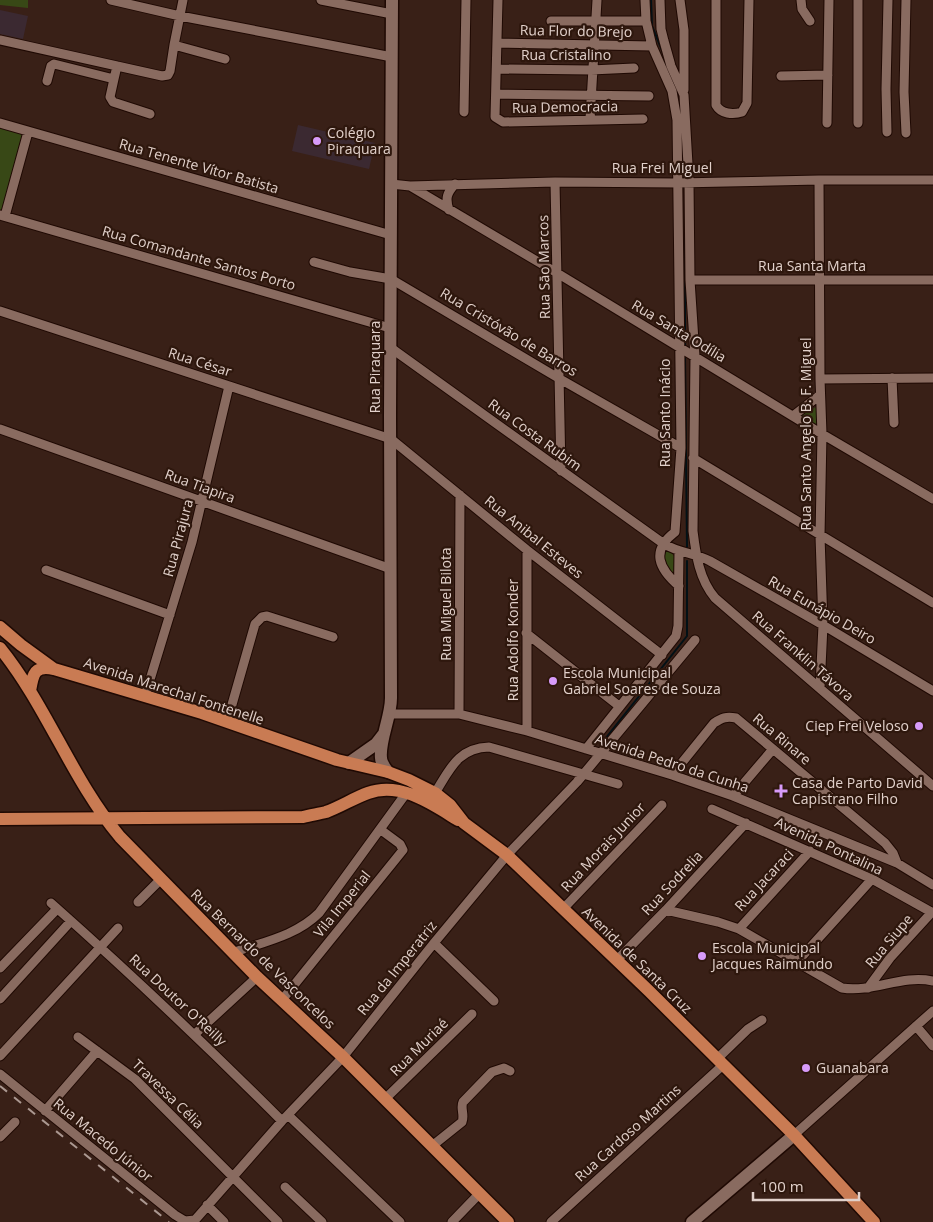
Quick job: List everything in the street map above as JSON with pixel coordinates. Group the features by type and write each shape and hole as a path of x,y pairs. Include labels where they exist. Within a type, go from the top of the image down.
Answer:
{"main road":[{"name":"Rua Piraquara","path":"391,773 381,758 384,733 390,714 391,698 390,328 392,0"},
{"name":"Avenida Marechal Fontenelle","path":"0,627 54,669 227,722 299,748 349,763"},
{"path":"0,648 6,662 30,691"},
{"path":"6,662 19,662 27,654 26,649"},
{"path":"30,691 32,676 36,670 46,667 54,669"},
{"name":"Rua Bernardo de Vasconcelos","path":"30,691 104,817 120,837 257,977 343,1057 508,1222"},
{"name":"Rua Piraquara","path":"349,763 376,744 384,733"},
{"name":"Avenida de Santa Cruz","path":"349,763 391,773 404,787 435,793 450,805 464,823 507,855 617,960 794,1135 874,1222"},
{"path":"0,819 303,817 326,812 368,793 404,787 464,823"},
{"path":"120,837 120,826 129,817"},
{"path":"692,1222 794,1135"}],"street":[{"path":"111,0 180,16 392,57"},
{"path":"0,40 166,76 170,71 183,0"},
{"path":"321,0 392,14"},
{"path":"464,112 466,0"},
{"path":"498,0 497,94 649,96"},
{"path":"590,119 597,0"},
{"name":"Rua Santo Inácio","path":"645,0 646,21 652,46 665,72 676,105 684,182 690,280 681,448 684,532"},
{"name":"Rua Santo Inácio","path":"660,0 661,28 664,42 671,66 684,95 686,351 693,458 684,532"},
{"path":"680,0 684,30 684,95"},
{"path":"716,0 716,105 721,111 732,114 742,112 747,104 748,0"},
{"path":"801,0 802,9 810,21"},
{"path":"827,123 829,0"},
{"path":"858,0 858,123"},
{"path":"887,132 888,0"},
{"path":"906,0 904,71 906,133"},
{"path":"551,21 646,21"},
{"name":"Rua Flor do Brejo","path":"498,43 652,46"},
{"path":"174,46 225,59"},
{"path":"47,81 50,66 54,64 114,79"},
{"path":"117,66 110,97 113,102 150,114"},
{"name":"Rua Cristalino","path":"498,69 592,70 634,68"},
{"path":"781,76 828,75"},
{"name":"Rua Democracia","path":"497,94 495,117 503,122 644,119"},
{"name":"Rua Tenente Vítor Batista","path":"0,123 391,235"},
{"path":"2,215 28,132"},
{"name":"Rua Santo Angelo B. F. Miguel","path":"819,180 820,395 822,434 820,536 823,625 820,688"},
{"name":"Rua Frei Miguel","path":"391,184 410,186 555,182 933,180"},
{"name":"Rua Sāo Marcos","path":"555,182 561,471"},
{"path":"449,210 446,201 447,196 455,184"},
{"name":"Rua Santa Odília","path":"410,186 933,499"},
{"name":"Rua Comandante Santos Porto","path":"2,215 390,328"},
{"name":"Rua Cristóvão de Barros","path":"314,262 350,272 391,278 560,379 681,448"},
{"name":"Rua Santa Marta","path":"690,280 933,280"},
{"name":"Rua César","path":"0,311 391,439"},
{"name":"Rua Costa Rubim","path":"390,348 664,544 687,553"},
{"path":"892,378 894,423"},
{"path":"820,379 933,378"},
{"name":"Rua Pirajura","path":"145,696 202,502 229,386"},
{"path":"793,416 820,395"},
{"name":"Rua Tiapira","path":"0,428 391,569"},
{"name":"Rua Anibal Esteves","path":"391,439 527,550 662,655"},
{"path":"693,458 933,603"},
{"name":"Rua Miguel Bilota","path":"459,714 460,495"},
{"path":"586,749 676,636 679,586 687,553 684,532 664,544 661,552 661,563 664,571 679,586"},
{"name":"Rua Adolfo Konder","path":"527,550 527,731"},
{"name":"Rua Franklin Távora","path":"687,553 715,598 933,786"},
{"name":"Rua Eunápio Deiro","path":"687,553 710,561 823,625 933,691"},
{"path":"46,570 170,615"},
{"path":"227,722 255,624 258,620 267,616 333,637"},
{"path":"526,633 620,706"},
{"name":"Rua da Imperatriz","path":"193,1221 285,1118 343,1057 507,855 585,772 695,640"},
{"name":"Avenida Pedro da Cunha","path":"390,714 459,714 527,731 586,749 599,755 672,775 733,796 897,863 933,885"},
{"name":"Rua Rinare","path":"672,775 714,723 729,716 736,718 885,844 893,853 897,863"},
{"path":"435,793 451,767 460,757 477,747 489,747 585,772 618,784"},
{"path":"733,796 773,749"},
{"path":"232,952 299,930 312,921 320,913 380,830 404,787"},
{"name":"Rua Morais Junior","path":"563,909 662,804"},
{"name":"Avenida Pontalina","path":"712,809 872,879 932,912"},
{"name":"Rua Sodrelia","path":"617,960 746,823"},
{"name":"Vila Imperial","path":"282,1000 403,850 400,844 380,830"},
{"name":"Rua Jacaraci","path":"739,929 810,851"},
{"path":"138,902 161,879"},
{"path":"797,962 872,879"},
{"name":"Rua Doutor O'Reilly","path":"0,968 54,906 400,1222"},
{"path":"666,910 739,929 842,988 855,990 915,979 933,981"},
{"name":"Rua Siupe","path":"868,988 890,958 932,912"},
{"path":"0,999 71,921"},
{"path":"0,1056 118,928"},
{"path":"434,943 494,1001"},
{"path":"195,1034 257,977"},
{"path":"794,1135 933,1011"},
{"name":"Rua Muriaé","path":"385,1099 472,1014"},
{"name":"Rua Cardoso Martins","path":"551,1222 720,1062 748,1029 762,1020"},
{"path":"916,1026 933,1046"},
{"name":"Travessa Célia","path":"78,1038 135,1079 232,1177"},
{"path":"46,1111 97,1051"},
{"path":"432,1146 462,1122 464,1118 463,1102 492,1072 504,1068 510,1071"},
{"name":"Rua Macedo Júnior","path":"0,1074 175,1215 186,1221 193,1221"},
{"path":"0,1137 15,1122"},
{"path":"232,1177 278,1222"},
{"path":"285,1187 322,1222"},
{"path":"452,1222 480,1193"},
{"path":"207,1206 224,1222"}],"shaded area":[{"path":"0,10 28,16 23,39 0,34"},
{"path":"298,125 375,143 369,169 292,151"}],"green space":[{"path":"0,0 28,0 28,8 0,5"},
{"path":"0,127 23,135 2,211 0,210"},
{"path":"816,407 818,427 799,416"},
{"path":"666,547 674,556 676,578 665,565"}],"waterway":[{"path":"651,0 652,26 664,55"},
{"path":"683,159 684,176"},
{"path":"685,187 685,347"},
{"path":"685,355 687,547"},
{"path":"605,739 687,636 687,561"}],"railway":[{"path":"0,1086 169,1222"}],"place":[{"name":"Colégio Piraquara","path":"317,141"},
{"name":"Escola Municipal Gabriel Soares de Souza","path":"553,681"},
{"name":"Ciep Frei Veloso","path":"919,726"},
{"name":"Casa de Parto David Capistrano Filho","path":"781,791"},
{"name":"Escola Municipal Jacques Raimundo","path":"702,956"},
{"name":"Guanabara","path":"806,1068"}]}
